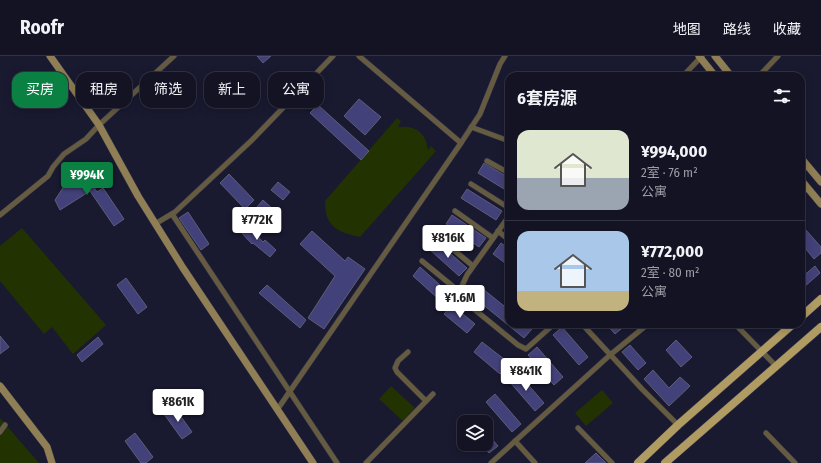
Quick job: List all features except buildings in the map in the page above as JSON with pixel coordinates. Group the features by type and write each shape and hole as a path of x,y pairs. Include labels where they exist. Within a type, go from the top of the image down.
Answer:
{"main road":[{"path":"805,313 821,299"},
{"path":"665,463 821,326"},
{"path":"638,463 678,425 788,328"}],"street":[{"path":"50,56 99,125 138,196 313,463"},
{"path":"0,215 48,176 53,167 64,154 86,139 99,125 174,56"},
{"path":"156,224 172,214 252,140 333,56"},
{"path":"358,56 461,143"},
{"path":"277,410 480,114 500,64 505,56"},
{"path":"686,72 700,56 712,72"},
{"path":"715,56 729,72"},
{"path":"763,72 778,56"},
{"path":"471,127 505,140"},
{"path":"487,161 505,171"},
{"path":"805,163 821,182"},
{"path":"471,184 505,205"},
{"path":"805,185 821,204"},
{"path":"455,211 493,238"},
{"path":"172,214 337,463"},
{"path":"461,293 462,283 505,221"},
{"path":"498,231 505,237"},
{"path":"437,236 473,266"},
{"path":"422,261 461,293 469,305 522,348 526,349 550,328"},
{"path":"586,328 678,425"},
{"path":"491,463 610,355 643,328"},
{"path":"739,328 776,366"},
{"path":"408,352 398,361 396,368 397,372 426,402"},
{"path":"0,386 47,447 52,463"},
{"path":"366,463 433,394"},
{"path":"0,432 5,425"},
{"path":"578,428 612,463"},
{"path":"766,433 795,463"},
{"path":"515,441 535,463"}],"green space":[{"path":"397,118 401,121 398,127 410,127 419,131 425,139 428,150 431,146 436,151 360,237 344,233 338,230 330,222 327,216 325,201"},
{"path":"22,228 106,325 73,354 52,327 44,334 0,281 0,246"},
{"path":"391,386 415,408 403,421 379,399"},
{"path":"602,390 613,403 586,426 575,413"},
{"path":"0,418 39,463 0,463"}]}
